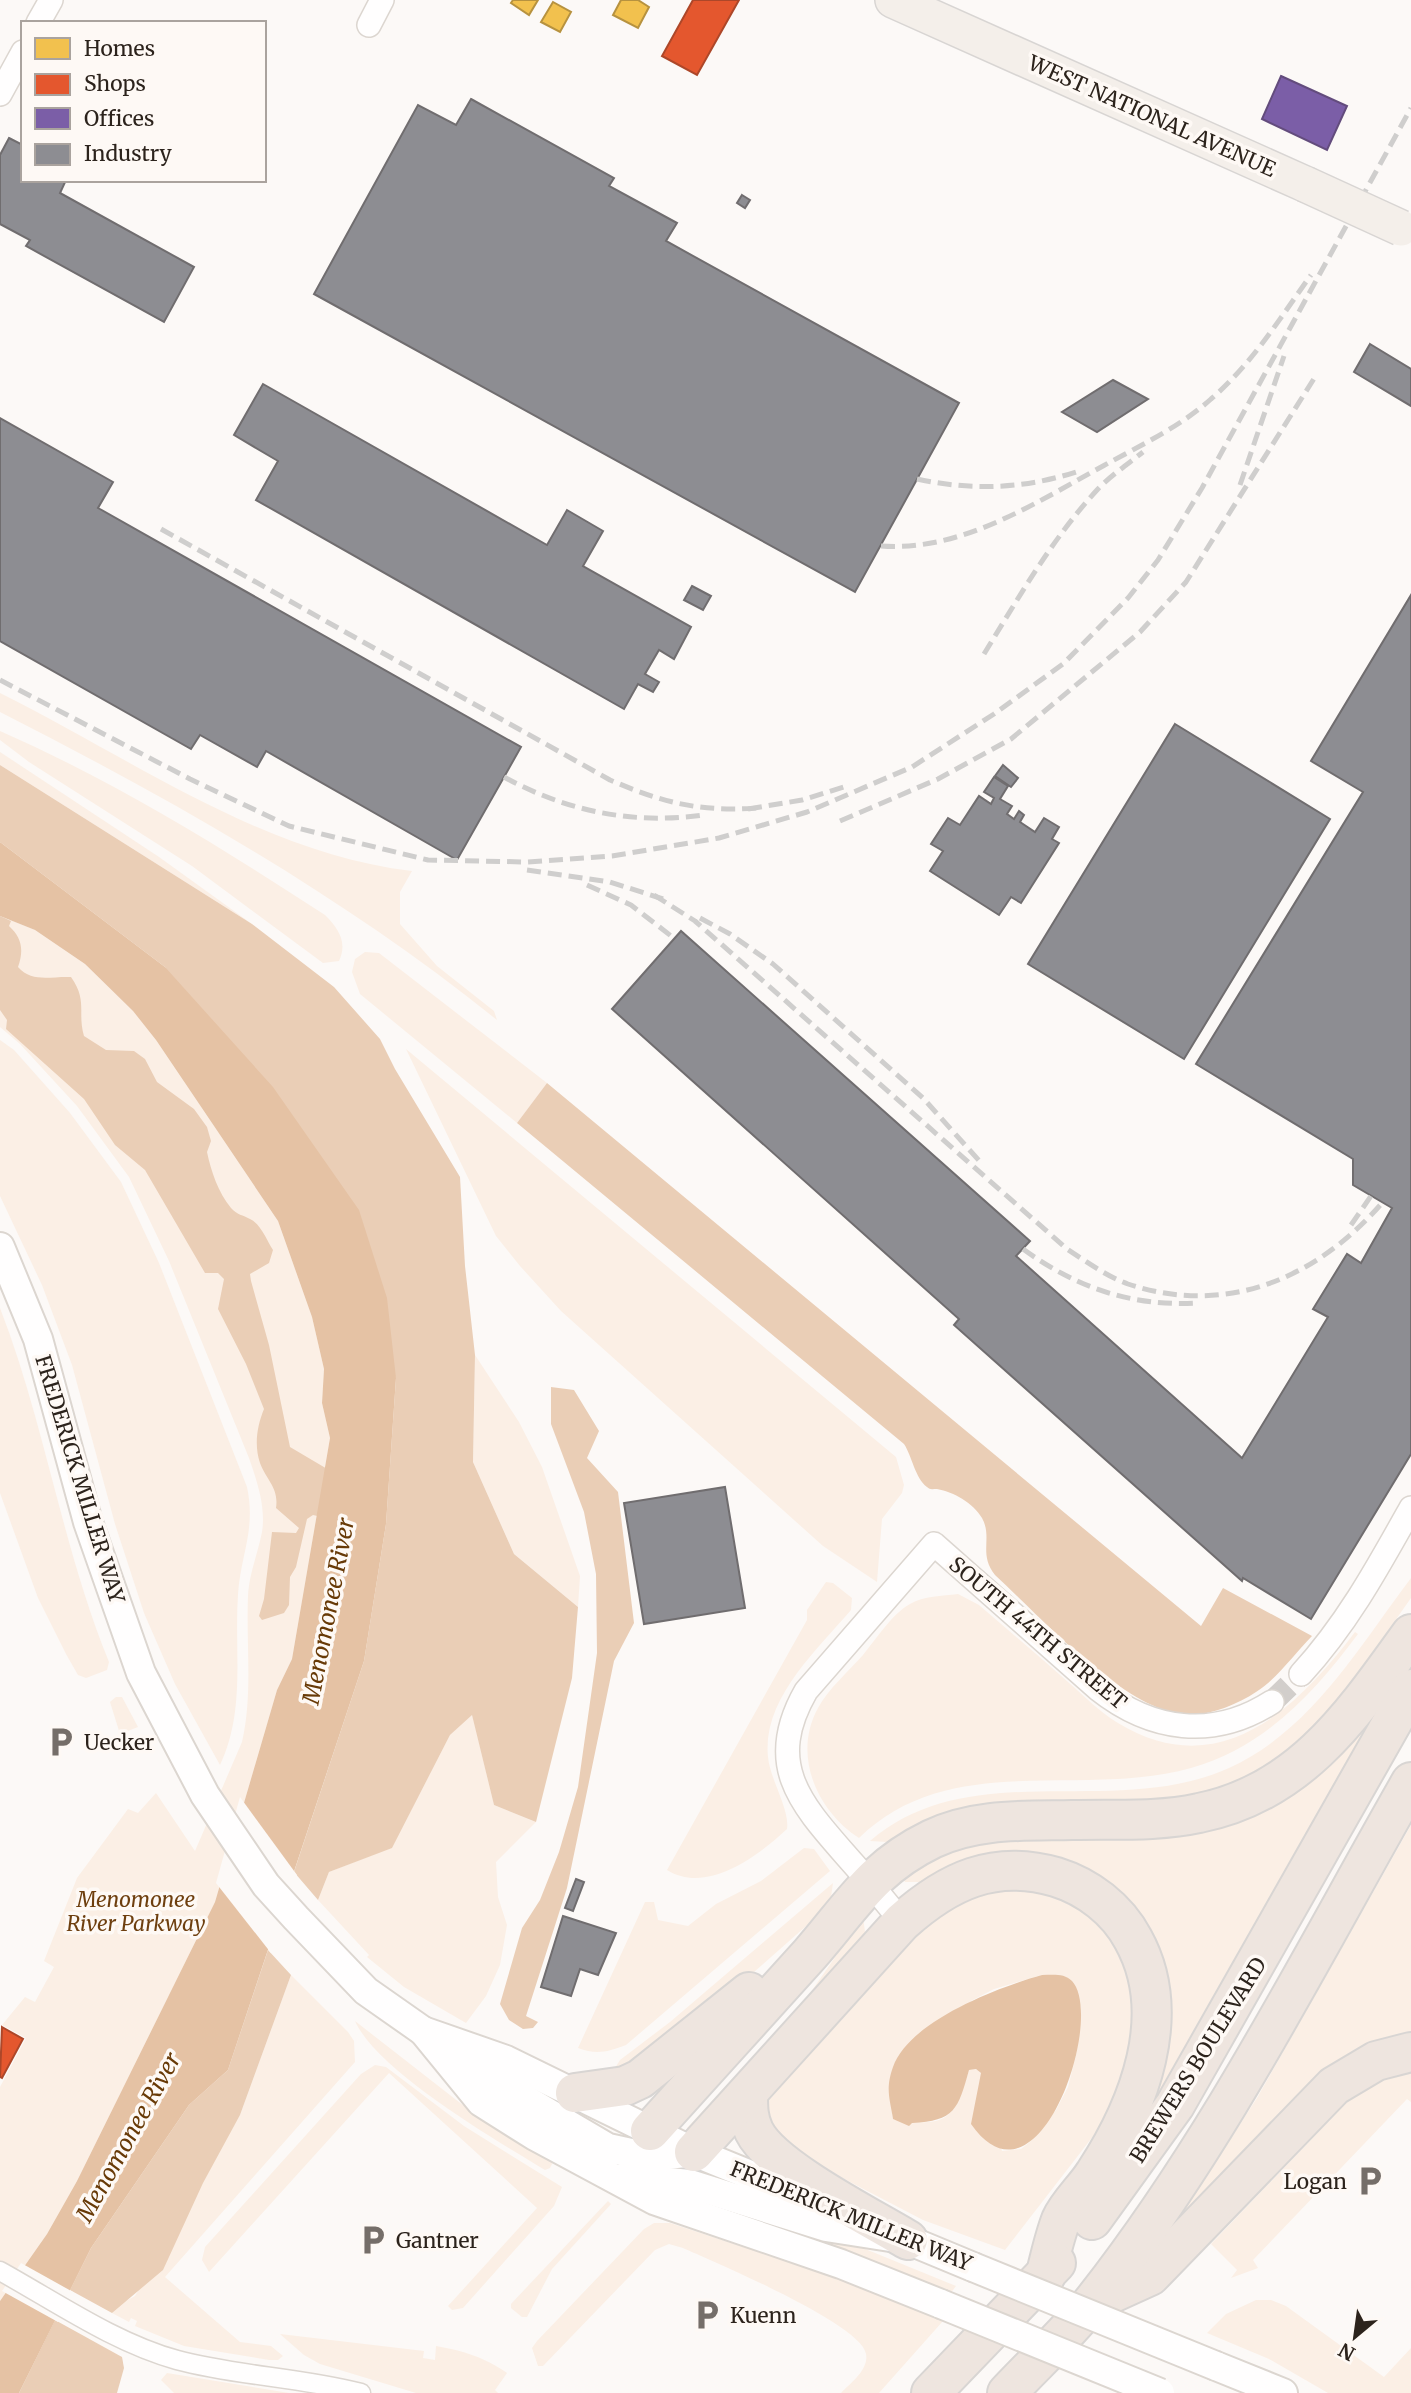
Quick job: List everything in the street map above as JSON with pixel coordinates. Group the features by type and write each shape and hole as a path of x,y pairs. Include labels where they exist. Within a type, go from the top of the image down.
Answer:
{"highway":[{"path":"638,2143 812,1951 869,1882 896,1858 934,1838 975,1826 1007,1821 1167,1818 1227,1806 1265,1790 1304,1764 1343,1727 1411,1634"},
{"name":"BREWERS BOULEVARD","path":"931,2393 1045,2277 1082,2233 1175,2105 1411,1689"},
{"name":"BREWERS BOULEVARD","path":"1007,2393 1093,2302 1193,2160 1235,2093 1411,1782"},
{"path":"694,2152 902,1922 931,1896 952,1884 976,1876 1011,1870 1035,1872 1081,1886 1113,1911 1141,1952 1151,1984 1154,2015 1145,2060 1121,2126 1097,2171 1062,2218 1045,2277"},
{"path":"575,2093 625,2086 640,2079 751,1990 812,1951"},
{"path":"1093,2302 1150,2276 1334,2086 1376,2061 1411,2052"},
{"path":"748,2094 747,2113 755,2133 769,2150 789,2167 908,2240"}],"main road":[{"name":"WEST NATIONAL AVENUE","path":"893,0 1406,231"}],"street":[{"path":"39,21 51,0"},
{"path":"369,25 382,0"},
{"path":"0,94 21,56"},
{"name":"FREDERICK MILLER WAY","path":"0,1247 47,1366 88,1522 133,1651 205,1795 267,1885 336,1962 366,1991 423,2031 481,2102 606,2177 661,2191 1160,2393"},
{"path":"1301,1674 1338,1631 1366,1589 1411,1508"},
{"name":"SOUTH 44TH STREET","path":"902,1922 814,1820 796,1793 788,1767 789,1727 806,1691 934,1544 1098,1689 1118,1705 1141,1717 1164,1724 1204,1728 1247,1717 1272,1702"},
{"path":"423,2031 527,2101 602,2145 638,2143 668,2156 694,2152"},
{"name":"FREDERICK MILLER WAY","path":"423,2031 506,2060 575,2093 638,2143"},
{"path":"606,2177 638,2143"},
{"path":"661,2191 694,2152"},
{"name":"FREDERICK MILLER WAY","path":"694,2152 1283,2393"},
{"path":"661,2191 690,2184 827,2227 908,2240"},
{"path":"0,2271 110,2331 175,2360 296,2378 361,2393"}],"green space":[{"path":"0,693 199,800 251,824 303,845 357,861 412,871 400,892 400,924 437,966 494,1011 497,1020 379,932 257,853 130,780 0,712"},
{"path":"0,731 126,793 325,915 334,925 342,942 339,961 323,963 192,866 29,762 0,740"},
{"path":"0,752 159,857 252,924 0,765"},
{"name":"Menomonee River Parkway","path":"0,916 35,930 85,964 133,1011 156,1040 278,1221 312,1317 324,1369 322,1403 330,1438 292,1659 277,1690 215,1902 77,2181 47,2234 0,2301 0,2087 26,2038 2,2025 25,1997 35,2002 54,1967 44,1961 77,1878 128,1809 138,1813 156,1793 195,1851 242,1742 248,1688 249,1588 263,1513 249,1458 169,1261 129,1177 77,1106 20,1044 0,1027"},
{"path":"365,952 379,953 547,1083 517,1123 360,994 352,972 355,959"},
{"path":"0,1040 14,1050 70,1113 121,1182 159,1263 247,1487 250,1516 238,1594 236,1702 228,1744 220,1765 175,1684 144,1613 115,1524 72,1365 42,1285 0,1196"},
{"path":"406,1049 896,1457 904,1485 902,1493 882,1519 877,1582 823,1546 561,1311 520,1266 496,1236"},
{"path":"0,1308 29,1396 78,1574 109,1662 107,1670 86,1678 78,1675 38,1598 0,1493"},
{"path":"475,1355 519,1422 542,1467 580,1576 578,1607 514,1554 473,1462"},
{"path":"1411,1578 1411,1598 1333,1709 1284,1760 1208,1795 887,1842 870,1841 910,1815 953,1800 998,1793 1139,1789 1185,1782 1229,1768 1258,1752 1309,1710 1352,1659"},
{"path":"826,1582 833,1583 852,1598 851,1610 794,1677 774,1715 768,1736 768,1757 786,1813 787,1829 747,1860 715,1875 682,1877 667,1870 807,1620 807,1610"},
{"path":"958,1594 979,1605 1111,1719 1155,1740 1190,1746 1223,1741 1253,1729 1281,1711 1308,1687 1355,1632 1358,1634 1324,1677 1286,1715 1242,1747 1217,1759 1191,1768 1149,1776 1106,1780 1018,1781 975,1785 934,1794 895,1811 859,1838 831,1813 813,1780 808,1763 808,1744 818,1708 827,1694 897,1614 921,1599"},
{"path":"116,1697 122,1697 138,1727 120,1734 110,1702"},
{"path":"1376,1713 1183,2063 1132,2138 1138,1918 949,1869 920,1882 905,1882 901,1876 933,1854 996,1837 1169,1833"},
{"path":"472,1714 494,1805 536,1822 496,1862 498,1897 507,1925 500,1965 486,1996 466,2023 404,1987 367,1957 369,1955 318,1900 329,1872 392,1847 450,1735"},
{"path":"1411,1825 1411,2035 1184,2217 1181,2215 1257,2098"},
{"path":"804,1848 814,1849 830,1871 626,2045 602,2052 578,2048 645,1902 654,1902 658,1920 688,1926 716,1904 761,1881"},
{"path":"833,1883 831,1897 822,1912 670,2046 620,2075 615,2068 620,2060 670,2022"},
{"path":"1027,1885 1076,1904 1110,1932 1134,1981 1136,2031 1118,2091 1101,2126 1005,2250 923,2220 804,2158 773,2134 766,2104 769,2094 918,1928 963,1894","holes":["1042,1975 1074,1983 1081,2008 1077,2051 1068,2087 1056,2110 1021,2149 1002,2151 981,2073 976,2069 969,2070 958,2100 946,2117 926,2122 893,2119 892,2114 971,2001 994,1989"]},
{"path":"863,1917 865,1932 862,1939 691,2131 687,2128 806,1999"},
{"path":"291,1975 348,2032 354,2041 355,2062 165,2277 240,2342 271,2346 283,2356 278,2360 269,2360 184,2346 135,2326 137,2321 131,2318 129,2322 112,2313 117,2306 135,2296 240,2115"},
{"path":"355,2021 482,2120 553,2162 550,2168 545,2170 412,2083 368,2041"},
{"path":"375,2065 386,2067 464,2126 562,2187 554,2206 463,2308 452,2310 448,2306 537,2208 389,2073 209,2272 202,2260 205,2247 361,2074"},
{"path":"1411,2066 1411,2102 1407,2099 1253,2260 1258,2268 1231,2278 1237,2270 1211,2244 1349,2100 1368,2085"},
{"path":"696,2200 853,2244 956,2286 950,2294"},
{"path":"608,2201 611,2204 552,2269 527,2317 522,2317 511,2308 511,2304"},
{"path":"654,2223 670,2223 844,2280 943,2321 879,2393 841,2393 865,2365 866,2354 858,2341 815,2311 785,2295 669,2244 655,2250 543,2366 538,2366 532,2348 537,2341 644,2229"},
{"path":"1256,2300 1271,2300 1286,2306 1384,2377 1411,2348 1411,2393 1328,2393 1269,2359 1207,2333 1226,2314"},
{"path":"280,2334 424,2351 423,2358 435,2360 436,2346 473,2355 507,2373 495,2390 498,2393 416,2393 320,2364 304,2355"},
{"path":"167,2373 289,2393 174,2393 161,2380"}],"shaded area":[{"path":"0,765 252,924 334,987 380,1039 460,1177 465,1266 475,1355 473,1462 514,1554 578,1607 572,1678 536,1822 494,1805 472,1715 450,1735 392,1848 329,1872 318,1900 294,1872 364,1661 386,1524 396,1378 165,967 0,842"},
{"path":"0,916 11,921 9,926 17,935 21,950 18,967 23,972 42,978 71,977 81,1000 84,1036 106,1050 134,1051 145,1059 157,1082 194,1109 207,1127 211,1141 207,1152 222,1195 233,1210 257,1225 273,1250 269,1263 250,1274 269,1345 290,1447 334,1473 326,1518 313,1515 307,1519 296,1567 290,1577 289,1605 284,1613 262,1620 259,1616 264,1599 272,1532 296,1533 299,1528 276,1508 276,1495 260,1463 257,1436 264,1409 246,1364 218,1309 224,1279 218,1273 205,1273 145,1170 115,1145 84,1099 6,1029 7,1020 0,1010"},
{"path":"547,1083 1201,1626 1223,1588 1312,1636 1264,1687 1233,1704 1208,1713 1191,1715 1166,1711 1113,1682 1061,1638 995,1575 987,1560 985,1525 974,1508 950,1493 928,1488 919,1478 904,1444 517,1123"},
{"path":"551,1387 574,1390 599,1431 587,1458 618,1492 634,1623 614,1661 567,1888 526,2016 538,2022 533,2028 523,2029 509,2020 500,2004 522,1928 540,1900 559,1852 578,1787 597,1653 596,1574 584,1512 551,1424"},
{"path":"268,1950 291,1975 240,2115 203,2183 163,2270 112,2313 70,2290 91,2248 189,2105 228,2070"},
{"path":"55,2320 122,2357 124,2368 117,2393 19,2393"}],"water":[{"name":"Menomonee River","path":"0,842 165,967 273,1087 359,1210 387,1298 396,1378 386,1524 364,1661 228,2070 189,2105 91,2248 19,2393 0,2393 0,2301 47,2234 77,2181 215,1902 277,1690 292,1659 330,1438 322,1403 324,1369 312,1317 278,1221 156,1040 133,1011 85,964 35,930 0,916"},
{"path":"1042,1975 1058,1975 1072,1981 1080,2002 1080,2032 1073,2068 1059,2102 1041,2131 1020,2147 996,2147 971,2124 981,2073 976,2069 969,2070 962,2094 946,2116 912,2123 909,2126 893,2119 889,2082 893,2067 902,2050 917,2035 957,2008"}],"pier":[{"path":"240,1797 297,1875 271,1953 216,1883"},
{"path":"21,2263 73,2292 58,2322 2,2291"}],"building: Homes":[{"path":"513,0 538,0 529,15 511,3"},
{"path":"621,0 638,0 649,7 638,28 613,15"},
{"path":"553,2 571,12 560,32 541,22"}],"building: Shops":[{"path":"693,0 739,0 697,75 662,56"},
{"path":"2,2027 23,2039 2,2078 0,2077"}],"building: Offices":[{"path":"1281,76 1347,106 1327,150 1262,119"}],"building: Industry":[{"path":"471,99 614,178 609,186 677,223 666,241 959,403 855,592 314,294 418,105 456,125"},
{"path":"9,138 21,144 21,182 65,182 60,193 194,267 164,322 26,246 30,240 0,224 0,155"},
{"path":"742,195 750,200 745,208 737,203"},
{"path":"1370,344 1411,369 1411,406 1354,372"},
{"path":"1113,380 1148,399 1097,432 1062,412"},
{"path":"263,384 547,545 567,510 603,531 583,566 691,627 674,659 659,650 645,674 659,682 653,692 638,684 624,709 256,500 278,461 234,435"},
{"path":"0,418 113,482 98,508 521,747 457,860 266,751 257,767 200,735 191,749 0,641"},
{"path":"692,586 711,596 703,610 684,600"},
{"path":"1411,595 1411,1454 1311,1619 1243,1578 1242,1581 954,1325 959,1319 612,1009 681,931 1030,1241 1016,1256 1242,1458 1328,1317 1313,1309 1347,1254 1361,1263 1392,1208 1353,1185 1353,1159 1196,1064 1363,792 1311,761"},
{"path":"1175,724 1330,819 1184,1059 1028,964"},
{"path":"1003,765 1018,778 1011,787 995,776"},
{"path":"994,777 1008,786 1000,799 1012,806 1007,814 1014,819 1019,811 1024,815 1020,822 1035,832 1044,818 1059,827 1052,839 1059,843 1021,903 1011,897 999,915 930,871 943,851 931,844 948,818 960,825 979,796 991,804 994,798 984,792"},
{"path":"725,1487 745,1608 644,1624 624,1503"},
{"path":"576,1879 584,1882 573,1911 565,1908"},
{"path":"563,1916 616,1933 598,1975 580,1969 571,1996 541,1987"}],"tunnel":[{"path":"1272,1702 1301,1674"}],"railway":[{"path":"0,680 190,779 289,826 428,860 527,862 612,856 719,838 807,812 912,767 994,714 1063,664 1128,598 1158,560 1202,488 1411,108"},
{"path":"881,546 911,546 940,541 996,522 1051,495 1173,427 1211,399 1240,371 1311,275"},
{"path":"1240,485 1284,356"},
{"path":"840,821 938,779 1011,739 1140,632 1186,582 1315,377"},
{"path":"984,654 1065,528 1102,485 1143,452"},
{"path":"917,479 958,485 999,486 1039,482 1079,471"},
{"path":"161,529 610,780 648,795 682,804 718,809 758,808"},
{"path":"504,777 551,799 600,812 651,818 703,815"},
{"path":"748,809 802,800 850,785"},
{"path":"527,870 610,882 663,899"},
{"path":"587,885 631,905 675,939"},
{"path":"654,895 695,921 1067,1249 1120,1281 1165,1293 1200,1296 1235,1293 1268,1284 1329,1252 1382,1203"},
{"path":"700,918 730,934 773,964 923,1098 983,1165"},
{"path":"1351,1225 1371,1196"},
{"path":"1023,1249 1064,1274 1106,1292 1151,1302 1199,1303"}],"place":[{"name":"Uecker","path":"61,1742"},
{"name":"Logan","path":"1370,2181"},
{"name":"Gantner","path":"373,2240"},
{"name":"Kuenn","path":"707,2315"}]}
